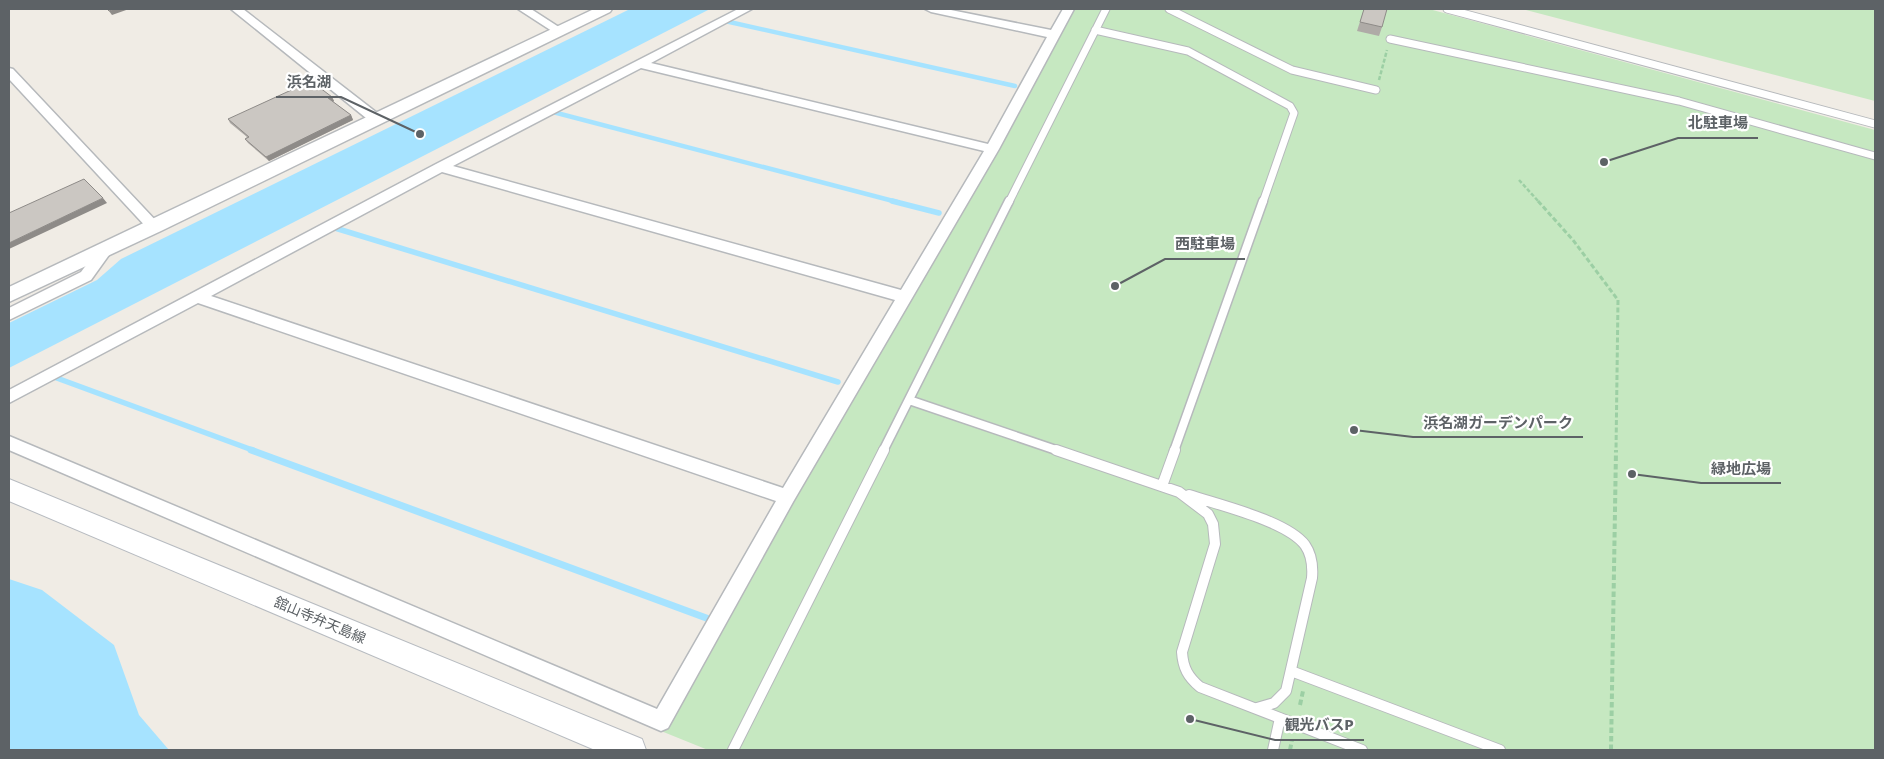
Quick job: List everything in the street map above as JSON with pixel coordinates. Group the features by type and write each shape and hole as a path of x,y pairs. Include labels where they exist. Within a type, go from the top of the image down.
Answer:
{"main road":[{"name":"舘山寺弁天島線","path":"9,490 631,750"}],"street":[{"path":"236,9 376,119"},
{"path":"524,9 559,31"},
{"path":"9,294 154,227 605,9"},
{"path":"9,397 441,167 746,9"},
{"path":"931,9 1052,34"},
{"path":"9,442 661,721 787,497 992,148 1052,34 1068,9"},
{"path":"639,64 992,148"},
{"path":"9,72 154,227"},
{"path":"441,167 905,297"},
{"path":"9,314 86,276 107,248"},
{"path":"197,297 787,497"}],"lane":[{"path":"733,750 1106,9"},
{"path":"1169,9 1292,70 1376,90"},
{"path":"1447,9 1875,124"},
{"path":"1095,30 1188,51 1281,100 1290,106 1294,113 1162,486"},
{"path":"1390,39 1680,101 1875,156"},
{"path":"909,400 1280,526 1304,542 1311,554 1313,572 1286,690 1279,701 1267,707 1253,708"},
{"path":"1179,492 1208,514 1216,534 1215,544 1182,652 1182,665 1188,678 1200,687 1362,750"},
{"path":"1291,671 1500,750"},
{"path":"1273,750 1280,718"}],"path":[{"path":"1376,90 1390,39"},
{"path":"1520,180 1572,240 1618,300 1611,750"},
{"path":"1290,750 1292,740"}],"green space":[{"path":"1075,9 1429,9 1875,130 1875,750 708,750 661,731"},
{"path":"1522,9 1875,9 1875,101"}],"water":[{"path":"630,9 710,9 9,368 9,323 97,280 121,259"},
{"path":"9,579 42,590 114,645 139,715 169,750 9,750"}],"building":[{"path":"1364,9 1387,9 1382,27 1360,22"},
{"path":"311,81 332,97 328,98 351,115 266,157 245,139 249,137 228,119"},
{"path":"84,179 103,198 9,243 9,213"}],"waterway":[{"path":"725,21 1015,86"},
{"path":"553,112 897,202"},
{"path":"892,201 939,213"},
{"path":"335,228 838,382"},
{"path":"54,377 255,451"},
{"path":"251,450 709,619"}],"place":[{"name":"浜名湖","path":"420,134"},
{"name":"北駐車場","path":"1604,162"},
{"name":"西駐車場","path":"1115,286"},
{"name":"浜名湖ガーデンパーク","path":"1354,430"},
{"name":"緑地広場","path":"1632,474"},
{"name":"観光バスP","path":"1190,719"}]}
